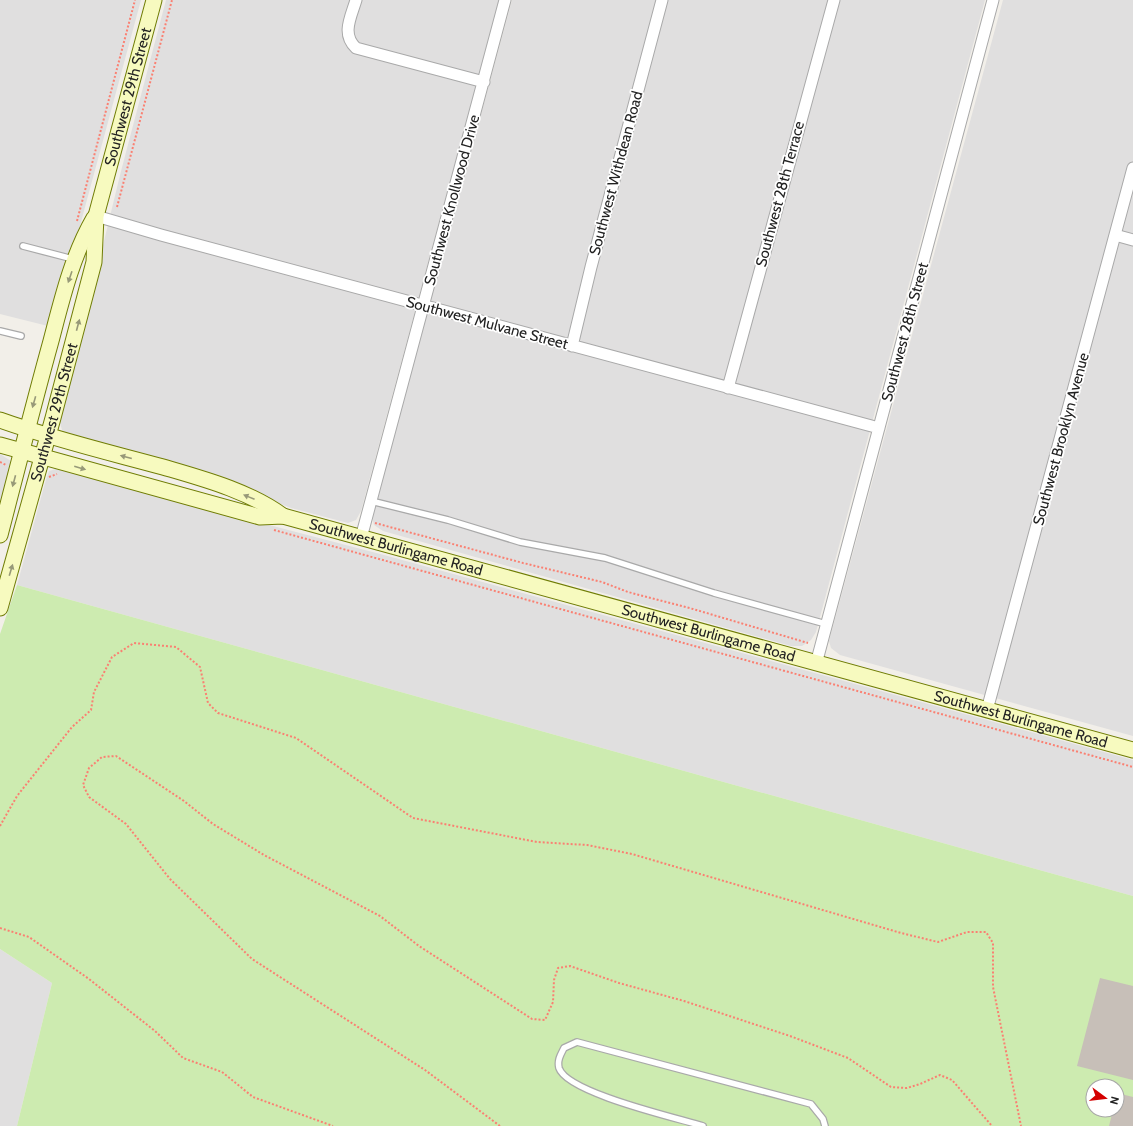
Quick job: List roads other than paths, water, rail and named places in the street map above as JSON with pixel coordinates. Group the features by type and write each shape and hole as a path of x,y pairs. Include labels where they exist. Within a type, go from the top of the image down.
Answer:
{"main road":[{"name":"Southwest 29th Street","path":"0,608 38,474 94,262 96,216 154,0"},
{"name":"Southwest 29th Street","path":"0,535 18,469 26,429 64,295 82,239 96,216"},
{"name":"Southwest Burlingame Road","path":"0,420 48,436 193,476 268,505 283,516"},
{"name":"Southwest Burlingame Road","path":"0,445 260,517 283,516 816,664 1133,750"}],"street":[{"path":"356,0 347,32 348,40 356,48 484,82"},
{"name":"Southwest Knollwood Drive","path":"361,538 505,0"},
{"name":"Southwest Withdean Road","path":"572,346 591,267 662,0"},
{"name":"Southwest 28th Terrace","path":"728,388 834,0"},
{"name":"Southwest 28th Street","path":"816,664 993,0"},
{"name":"Southwest Brooklyn Avenue","path":"987,710 1133,168"},
{"name":"Southwest Mulvane Street","path":"96,216 423,306 880,428"},
{"path":"1115,236 1133,240"}],"lane":[{"path":"23,246 76,260"},
{"path":"0,331 21,336"},
{"path":"371,501 448,520 520,542 605,558 714,593 826,624"},
{"path":"703,1126 606,1098 566,1078 559,1068 558,1060 564,1048 576,1042 811,1104 823,1119 825,1126"}]}
